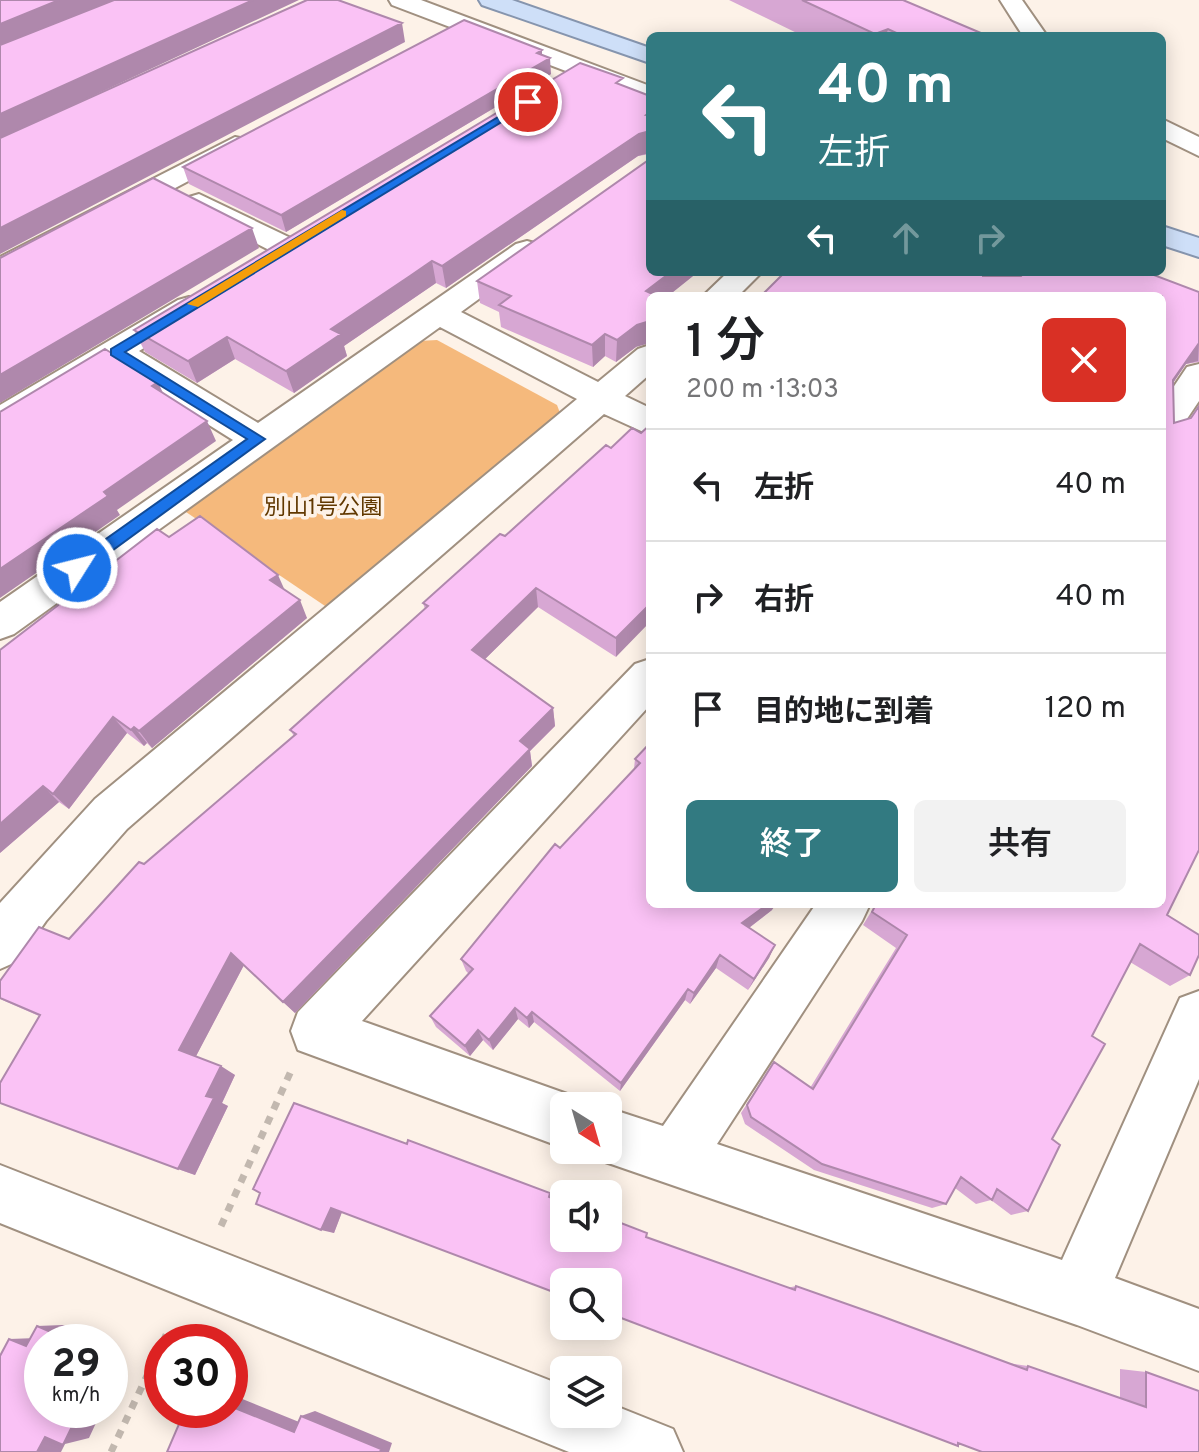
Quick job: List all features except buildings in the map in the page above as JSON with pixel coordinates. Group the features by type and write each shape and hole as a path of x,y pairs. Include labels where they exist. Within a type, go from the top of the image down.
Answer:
{"main road":[{"path":"490,0 646,55"},
{"path":"1166,236 1199,248"}],"street":[{"path":"400,0 646,94"},
{"path":"1011,0 1032,32"},
{"path":"436,39 464,24"},
{"path":"554,86 581,70"},
{"path":"1166,129 1199,148"},
{"path":"0,269 252,136"},
{"path":"161,184 299,239 257,265"},
{"path":"0,623 550,234"},
{"path":"724,292 742,276"},
{"path":"997,292 1011,276"},
{"path":"0,421 218,289"},
{"path":"438,313 646,421"},
{"path":"116,352 258,439"},
{"path":"0,944 29,904 111,814 646,359"},
{"path":"1166,424 1199,375"},
{"path":"550,1115 317,1031 646,680"},
{"path":"674,1159 842,908"},
{"path":"1077,1295 1199,1017"},
{"path":"622,1141 1077,1295 1199,1340"},
{"path":"0,1194 650,1452"}],"path":[{"path":"221,1227 298,1055 317,1031"},
{"path":"111,1452 144,1381"}],"green space":[{"name":"別山1号公園","path":"437,340 557,405 560,413 328,608 183,510 419,341"}],"slow traffic":[{"path":"193,304 342,214"}],"route":[{"path":"77,568 258,439 116,352 528,102"}]}
